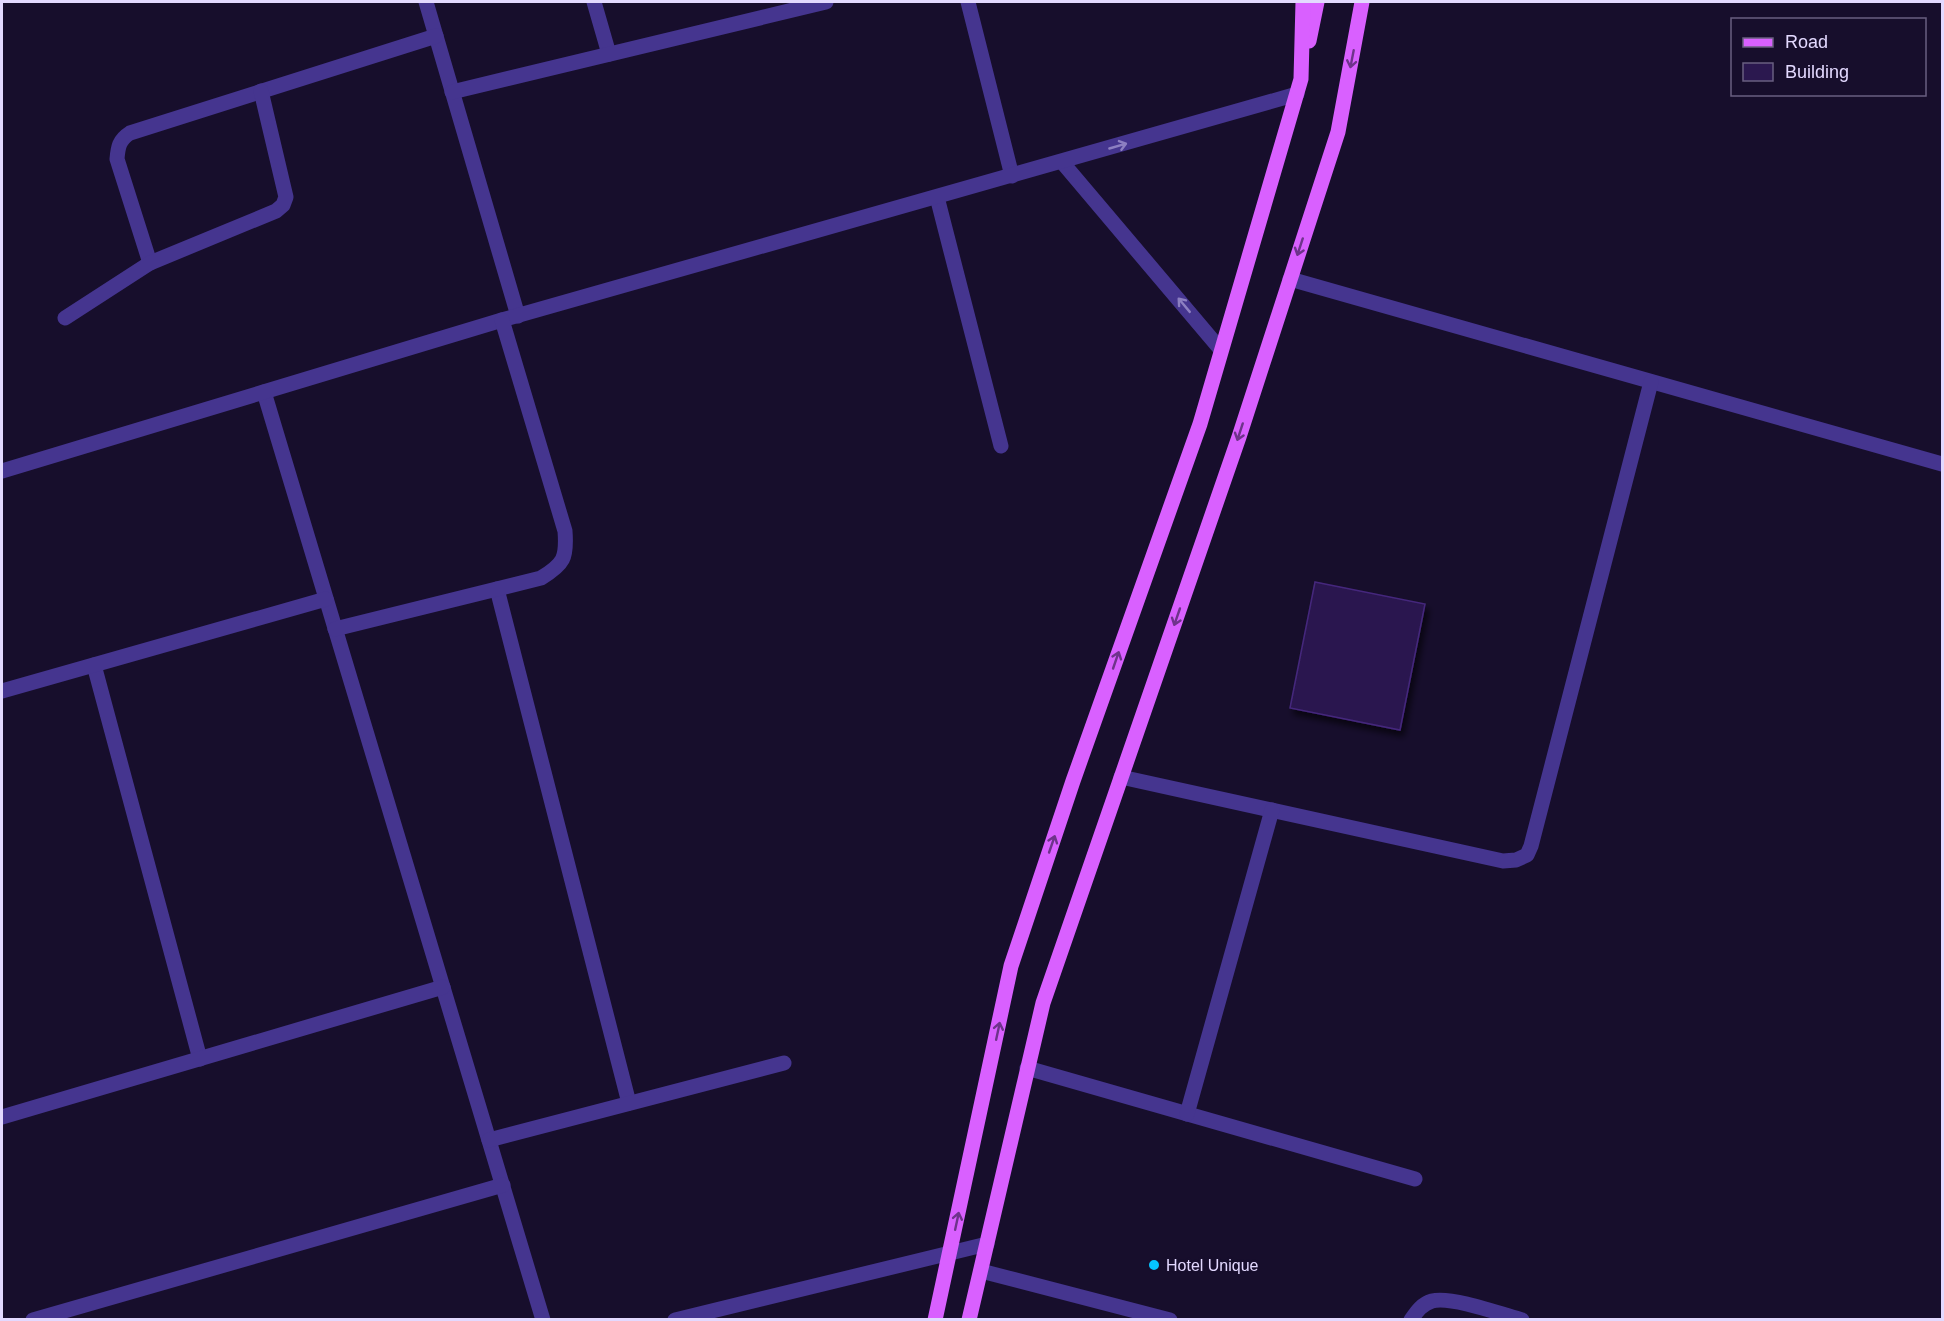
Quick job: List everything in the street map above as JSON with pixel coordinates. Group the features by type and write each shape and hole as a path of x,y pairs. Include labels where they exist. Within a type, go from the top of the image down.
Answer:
{"main road":[{"path":"1301,79 1303,2"},
{"path":"935,1320 1011,966 1073,781 1200,424 1297,94 1317,2"},
{"path":"969,1320 1043,1003 1239,437 1338,132 1362,2"}],"street":[{"path":"426,2 518,316"},
{"path":"594,2 609,54"},
{"path":"452,92 826,2"},
{"path":"968,2 1012,176"},
{"path":"150,263 117,159 118,146 122,138 130,133 436,36"},
{"path":"65,318 150,263 276,211 283,205 286,197 284,186 261,91"},
{"path":"2,471 502,320 1297,94"},
{"path":"1062,162 1221,350"},
{"path":"937,198 1001,446"},
{"path":"1290,279 1942,464"},
{"path":"335,629 542,578 559,567 566,549 565,531 502,320"},
{"path":"1121,777 1503,861 1516,860 1527,855 1651,382"},
{"path":"264,392 543,1320"},
{"path":"496,589 629,1103"},
{"path":"2,691 326,599"},
{"path":"94,665 200,1059"},
{"path":"1187,1114 1272,810"},
{"path":"2,1117 443,987"},
{"path":"489,1140 784,1063"},
{"path":"1027,1068 1415,1179"},
{"path":"33,1320 503,1185"},
{"path":"675,1320 987,1244"},
{"path":"981,1271 1170,1320"},
{"path":"1411,1320 1420,1306 1434,1300 1451,1301 1522,1320"}],"building":[{"path":"1315,582 1425,604 1400,730 1290,708"}],"place":[{"name":"Hotel Unique","path":"1154,1265"}]}
